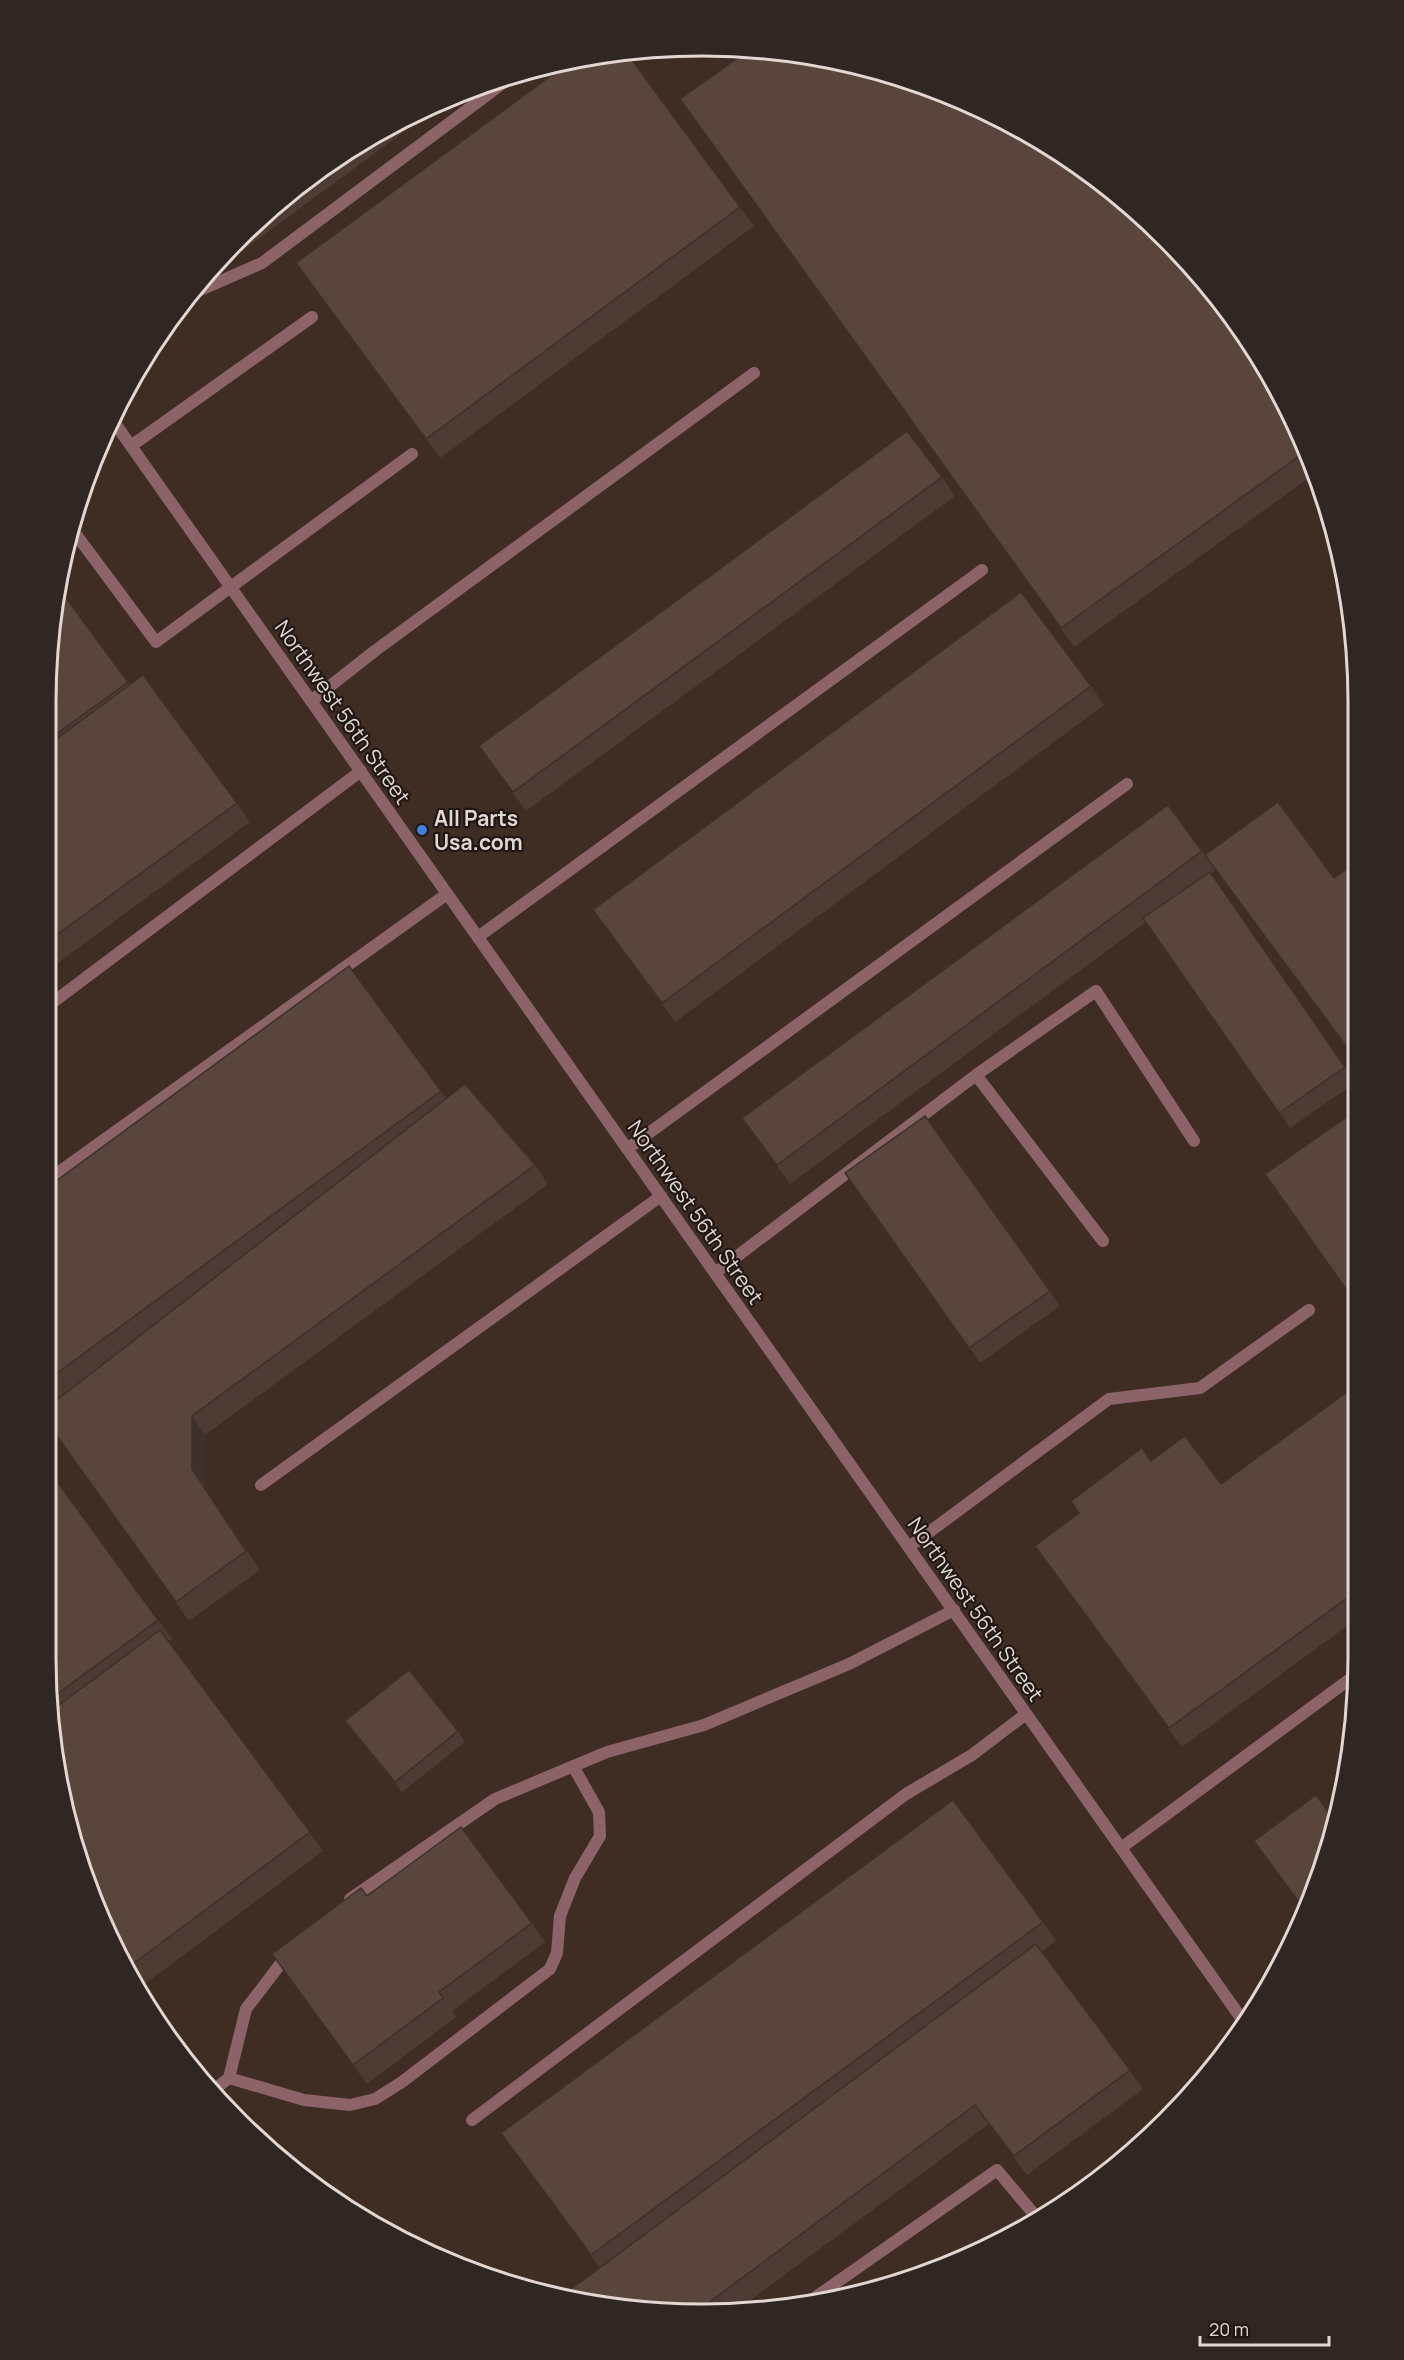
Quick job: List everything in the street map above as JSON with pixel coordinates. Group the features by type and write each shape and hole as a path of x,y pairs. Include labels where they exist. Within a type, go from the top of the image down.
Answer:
{"street":[{"path":"207,287 262,263 493,90"},
{"path":"131,446 312,317"},
{"path":"311,701 376,650 754,373"},
{"name":"Northwest 56th Street","path":"117,428 1240,2017"},
{"path":"78,537 156,642 412,454"},
{"path":"478,937 982,570"},
{"path":"56,1000 361,771"},
{"path":"627,1149 1127,784"},
{"path":"56,1174 447,894"},
{"path":"715,1273 976,1075 1096,991 1194,1141"},
{"path":"976,1075 1103,1240"},
{"path":"261,1485 661,1196"},
{"path":"909,1547 1109,1399 1200,1388 1308,1310"},
{"path":"338,1907 495,1799 607,1752 704,1725 849,1664 954,1611"},
{"path":"1121,1848 1347,1681"},
{"path":"472,2120 906,1794 972,1755 1026,1714"},
{"path":"229,2078 304,2100 350,2105 375,2099 402,2082 550,1969 557,1953 560,1917 575,1878 600,1836 599,1812 573,1766"},
{"path":"218,2086 229,2078 246,2009 294,1946"},
{"path":"821,2293 997,2170 1033,2213"}],"building":[{"path":"739,57 786,61 828,68 910,90 988,122 1025,142 1096,189 1159,245 1188,276 1240,343 1282,416 1299,456 1061,628 680,99"},
{"path":"632,60 740,207 426,439 296,263 554,73 618,61"},
{"path":"907,431 942,477 513,792 479,746"},
{"path":"1021,592 1091,686 662,1003 593,910"},
{"path":"65,596 128,682 56,734 57,660"},
{"path":"143,675 237,803 56,935 56,739"},
{"path":"1278,802 1334,878 1348,868 1348,1048 1205,855"},
{"path":"1168,805 1202,851 777,1165 742,1118"},
{"path":"1210,872 1345,1067 1279,1113 1143,918"},
{"path":"349,966 441,1091 56,1374 56,1181"},
{"path":"465,1084 535,1165 192,1416 192,1469 246,1551 176,1602 56,1435 56,1401"},
{"path":"925,1116 1050,1291 969,1348 845,1173"},
{"path":"1348,1116 1348,1292 1265,1174"},
{"path":"1348,1391 1348,1597 1169,1728 1035,1546 1079,1513 1071,1501 1142,1448 1151,1461 1185,1436 1221,1484"},
{"path":"56,1480 158,1620 57,1694"},
{"path":"160,1630 310,1832 133,1964 105,1905 78,1825 68,1784 58,1706"},
{"path":"409,1670 458,1731 395,1782 345,1721"},
{"path":"1316,1795 1329,1813 1314,1866 1300,1903 1254,1841"},
{"path":"953,1800 1043,1922 591,2255 501,2133"},
{"path":"461,1827 532,1923 439,1992 443,1998 353,2065 272,1954 361,1888 367,1896"},
{"path":"1036,1944 1130,2070 1014,2156 975,2105 707,2304 618,2299 569,2290"}],"place":[{"name":"All Parts Usa.com","path":"422,830"}]}
